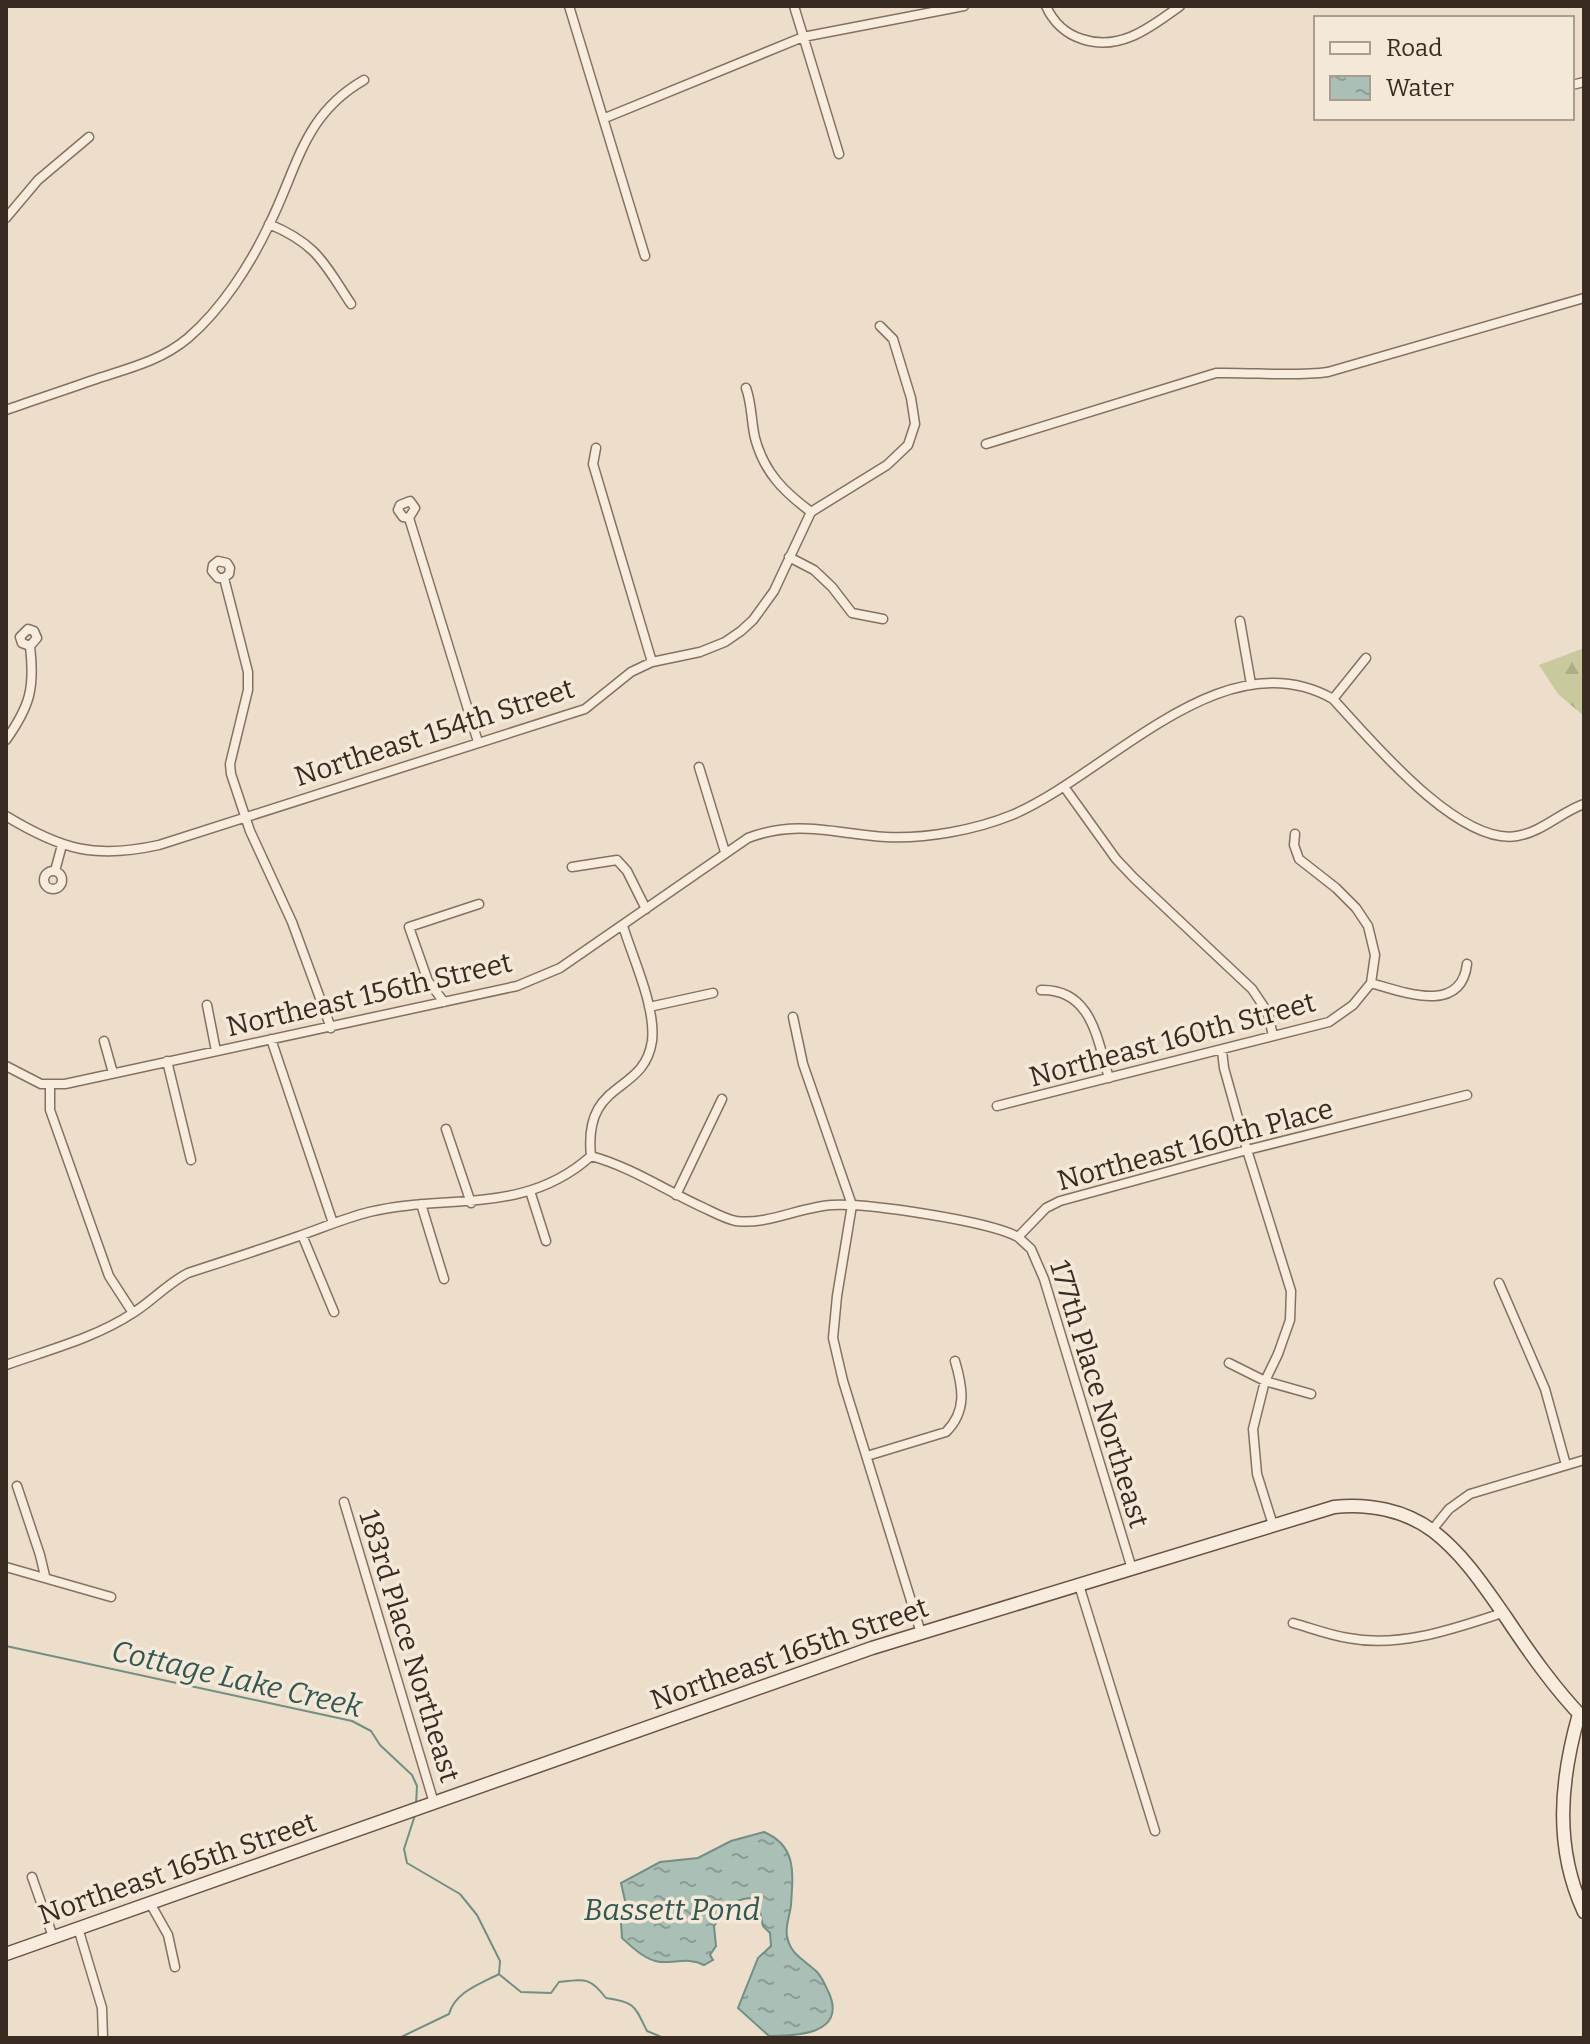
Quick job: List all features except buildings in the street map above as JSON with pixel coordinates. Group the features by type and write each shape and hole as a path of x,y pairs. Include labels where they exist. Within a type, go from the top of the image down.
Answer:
{"street":[{"path":"569,6 645,256"},
{"path":"794,6 839,154"},
{"path":"605,118 803,37 964,6"},
{"path":"1046,6 1060,27 1073,36 1109,44 1137,35 1180,6"},
{"path":"6,410 149,361 188,338 238,280 269,224 316,121 348,90 364,80"},
{"path":"6,218 38,180 89,137"},
{"path":"269,224 293,234 313,249 351,304"},
{"path":"986,444 1216,373 1301,376 1328,372 1584,298"},
{"path":"746,388 751,403 754,436 767,472 789,496 811,512 887,465 908,445 915,424 911,398 893,339 880,326"},
{"path":"596,448 593,464 652,662"},
{"name":"Northeast 154th Street","path":"6,816 62,845 104,853 129,852 585,709 631,672 652,662 700,652 725,642 741,631 774,591 811,512"},
{"path":"409,518 478,742"},
{"path":"789,557 814,570 852,613 883,619"},
{"path":"224,578 248,672 248,690 230,764 231,774 245,817 292,922 331,1028"},
{"path":"1240,621 1251,684"},
{"path":"6,740 29,702 33,682 30,646"},
{"path":"1366,658 1333,699 1427,796 1483,830 1515,836 1543,827 1558,815 1584,804"},
{"name":"Northeast 156th Street","path":"45,1085 331,1028 505,989 560,968 725,852 765,832 789,827 886,837 943,832 1011,815 1065,788 1152,725 1251,684 1292,683 1315,689 1333,699"},
{"path":"699,767 725,852"},
{"path":"1065,788 1116,859 1252,989 1268,1013 1273,1036"},
{"path":"1295,834 1294,845 1299,859 1336,888 1356,908 1368,926 1375,955 1371,983 1418,996 1434,997 1459,986 1465,977 1467,964"},
{"path":"55,871 62,845"},
{"path":"572,867 617,860 627,871 646,909"},
{"path":"444,1002 428,981 409,927 479,904"},
{"path":"591,1156 589,1137 592,1118 600,1104 645,1062 652,1037 649,1007 623,926"},
{"name":"Northeast 160th Street","path":"997,1106 1329,1022 1353,1005 1371,983"},
{"path":"1041,990 1058,990 1069,995 1086,1011 1109,1078"},
{"path":"649,1007 713,993"},
{"path":"207,1005 216,1051"},
{"path":"793,1017 803,1064 852,1205 833,1338 843,1381 921,1633"},
{"path":"271,1039 333,1223"},
{"path":"104,1041 113,1073"},
{"path":"1222,1051 1247,1150 1291,1291 1290,1320 1255,1411 1253,1448 1257,1476 1273,1525"},
{"path":"167,1061 191,1160"},
{"path":"6,1066 45,1085 50,1110 109,1276 133,1313"},
{"name":"Northeast 160th Place","path":"1018,1237 1046,1208 1060,1201 1467,1095"},
{"path":"676,1195 722,1099"},
{"path":"446,1129 471,1203"},
{"path":"6,1365 91,1335 133,1313 167,1285 188,1273 333,1223 388,1208 498,1200 530,1191 574,1170 591,1156"},
{"path":"591,1156 619,1164 676,1195 733,1220 753,1221 820,1207 852,1205 960,1221 1007,1231 1018,1237"},
{"path":"530,1191 546,1241"},
{"path":"421,1204 444,1279"},
{"path":"302,1235 334,1312"},
{"name":"177th Place Northeast","path":"1018,1237 1031,1249 1044,1279 1132,1569"},
{"path":"1499,1283 1545,1389 1566,1465"},
{"path":"867,1456 946,1432 954,1424 962,1402 962,1383 955,1361"},
{"path":"1229,1363 1265,1381 1311,1394"},
{"path":"1584,1460 1470,1494 1449,1509 1432,1530 1475,1574 1551,1681 1582,1712 1567,1755 1562,1822 1567,1864 1584,1912"},
{"path":"17,1486 45,1576"},
{"name":"183rd Place Northeast","path":"344,1502 430,1804"},
{"name":"Northeast 165th Street","path":"6,1954 921,1633 1273,1525 1334,1507 1369,1505 1390,1510 1432,1530"},
{"path":"6,1567 111,1597"},
{"path":"1079,1585 1155,1831"},
{"path":"1293,1623 1350,1639 1382,1641 1408,1639 1502,1613"},
{"path":"32,1877 53,1937"},
{"path":"150,1903 168,1935 175,1967"},
{"path":"78,1928 102,2008 103,2038"}],"green space":[{"path":"1584,648 1584,716 1558,694 1539,665"}],"water":[{"name":"Bassett Pond","path":"764,1832 782,1845 791,1862 789,1943 795,1953 821,1977 833,2007 825,2025 804,2033 769,2036 738,2008 758,1958 771,1946 770,1933 763,1926 757,1898 741,1899 723,1914 714,1926 716,1946 710,1955 713,1960 704,1965 688,1961 655,1961 622,1938 621,1923 626,1905 621,1883 660,1862 698,1858 731,1841"}],"waterway":[{"name":"Cottage Lake Creek","path":"6,1646 352,1721 371,1731 380,1745 412,1775 417,1786 416,1805"},
{"name":"Cottage Lake Creek","path":"415,1815 404,1849 407,1863 460,1894 477,1915 500,1961 499,1974"},
{"name":"Cottage Lake Creek","path":"399,2038 449,2014 462,1994 499,1974"},
{"path":"500,1975 521,1992 551,1993 559,1982 586,1981 596,1986 606,1998 628,2003 647,2031 664,2038"}]}
